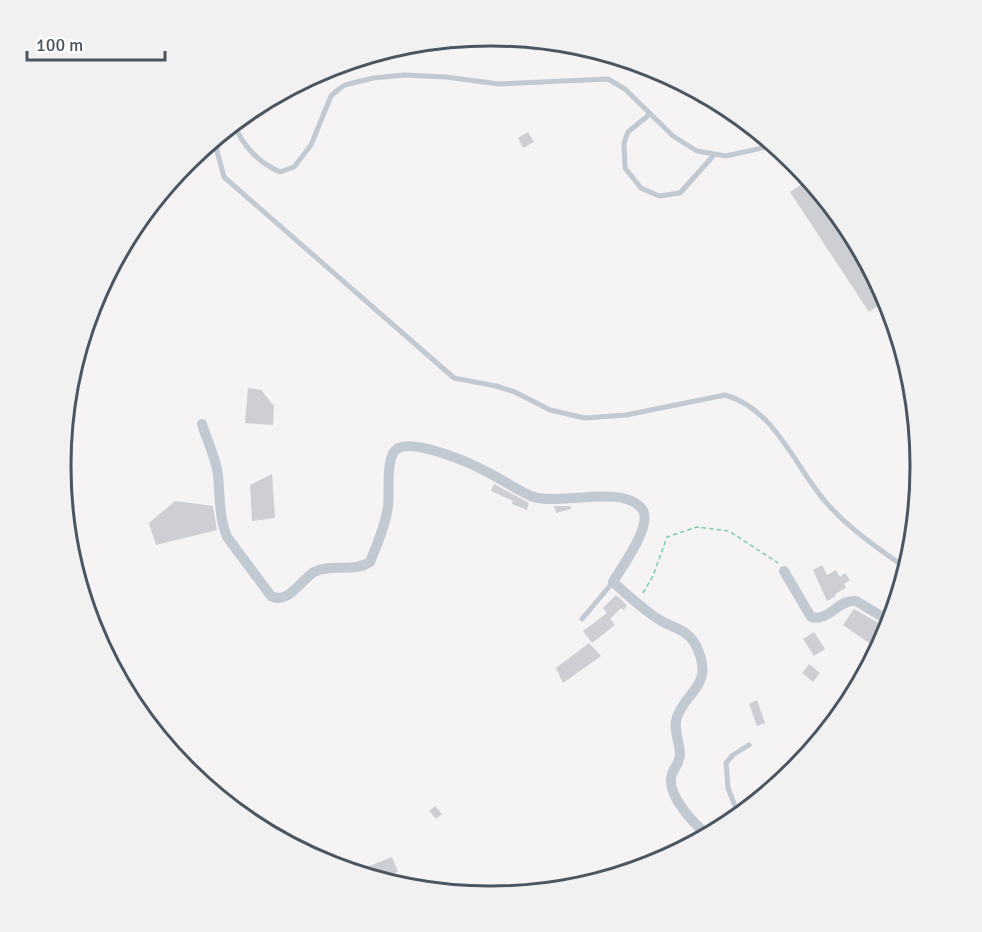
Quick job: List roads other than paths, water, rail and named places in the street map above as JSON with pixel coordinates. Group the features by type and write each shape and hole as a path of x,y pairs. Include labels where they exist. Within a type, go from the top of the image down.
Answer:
{"street":[{"path":"202,424 218,474 220,510 227,537 271,596 275,598 285,596 319,570 356,568 370,562 388,507 393,453 398,448 412,445 437,452 486,471 539,499 599,496 623,499 643,510 645,520 642,532 613,582 658,620 676,626 692,639 698,649 702,670 700,683 677,717 680,759 671,776 675,796 684,811 701,829"},
{"path":"784,571 811,617 823,617 850,601 856,601 882,617"}],"lane":[{"path":"237,132 256,157 280,172 294,167 311,146 330,96 345,85 373,78 404,75 446,77 499,84 608,79 625,88 673,136 697,151 726,156 764,148"},
{"path":"650,114 628,132 624,143 625,168 641,188 659,196 680,193 714,155"},
{"path":"218,148 224,177 454,378 515,392 550,410 585,418 626,415 725,395 740,399 765,418 833,511 899,563"},
{"path":"582,619 613,582"},
{"path":"736,807 729,788 726,763 733,755 749,746"}]}
